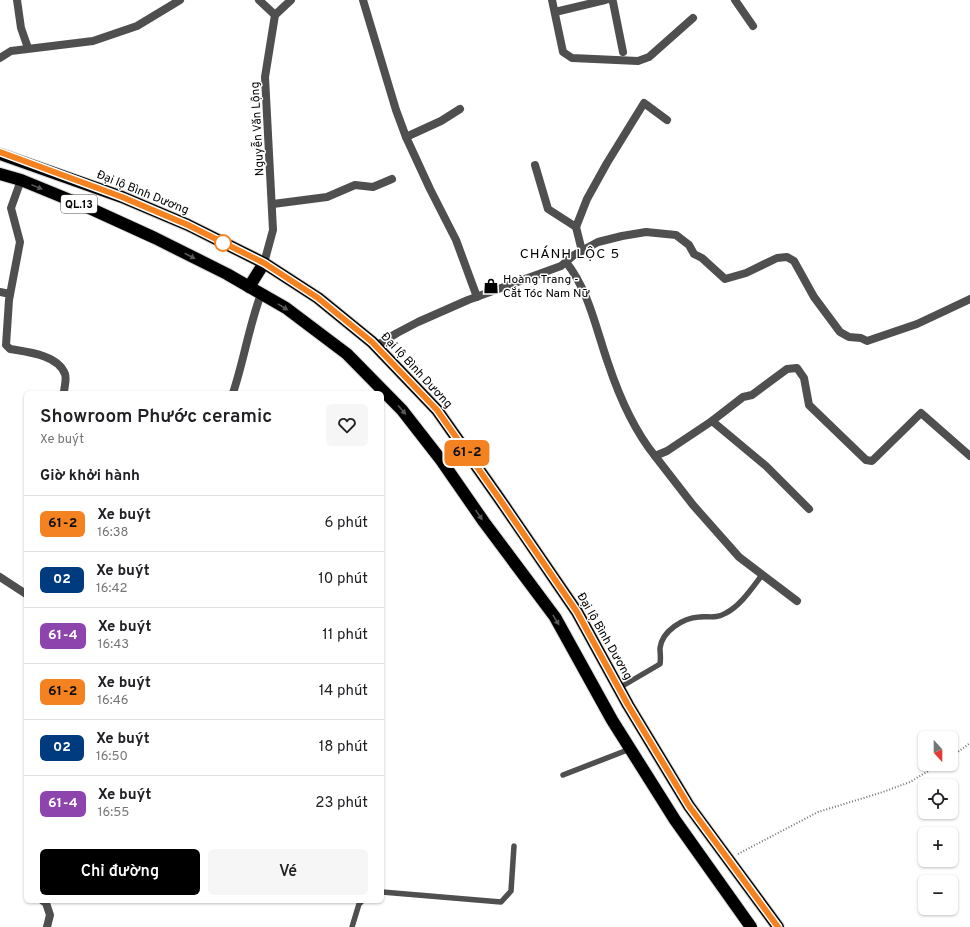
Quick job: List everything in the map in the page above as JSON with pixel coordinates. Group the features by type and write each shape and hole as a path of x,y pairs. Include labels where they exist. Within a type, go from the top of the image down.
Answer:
{"highway":[{"name":"Đại lộ Bình Dương","path":"0,154 122,197 188,225 264,263 318,298 376,346 437,410 577,612 619,688 689,806 778,927"},
{"name":"QL.13","path":"0,174 21,180 155,238 286,308 347,354 379,391"},
{"path":"249,287 264,263"},
{"name":"QL.13","path":"384,397 402,410 441,460 484,522 555,617 630,749 675,820 751,927"}],"street":[{"path":"17,0 21,28 28,48"},
{"path":"0,58 11,51 92,41 137,26 180,0"},
{"path":"259,0 275,15 291,0"},
{"path":"363,0 396,110 406,137 456,240 477,297"},
{"path":"552,0 563,52 572,58 628,62 638,61 649,57 693,18"},
{"path":"555,12 605,0"},
{"path":"611,0 613,2 624,52"},
{"path":"735,0 753,26"},
{"name":"Nguyễn Văn Lộng","path":"264,263 273,230 273,204 265,77 275,15"},
{"path":"582,251 576,227 587,199 644,103 667,120"},
{"path":"406,137 441,122 460,110"},
{"path":"535,165 548,209 576,227"},
{"path":"273,204 327,196 352,185 373,187 392,179"},
{"path":"21,180 11,208 20,242 10,294 6,345 10,349 48,358 61,367 66,376 64,391"},
{"path":"376,346 402,330 477,297 561,266 598,242 646,232 662,232 676,235 689,245 694,254 702,258 725,279 746,272 777,258 787,257 794,261 814,297 840,332 849,337 862,338 867,342 917,324 970,299"},
{"path":"566,262 577,276 587,298 608,364 630,417 646,444 693,505 739,557 797,601"},
{"path":"0,292 10,294"},
{"path":"234,391 261,294"},
{"path":"655,456 667,452 712,421 743,397 752,395 787,369 792,367 797,368 804,378 809,405 866,460 872,460 921,413 970,456"},
{"path":"712,421 766,466 809,509"},
{"path":"0,577 24,593"},
{"path":"46,903 50,915 47,927"}],"lane":[{"path":"619,688 660,664 660,648 664,636 674,628 687,620 699,617 714,618 726,613 745,597 762,575"},
{"path":"563,775 630,749"},
{"path":"384,892 501,902 511,891 514,846"},
{"path":"352,927 360,903"}],"path":[{"path":"958,752 970,743"},
{"path":"729,860 818,812 910,782 928,771"}],"bus line":[{"name":"61-2","path":"0,152 122,197 188,225 264,263 318,298 372,342 437,410 501,501 577,612 628,705 689,806 778,927"}],"place":[{"name":"Hoàng Trang - Cắt Tóc Nam Nữ","path":"491,286"}],"district":[{"name":"CHÁNH LỘC 5","path":"570,253"}]}
